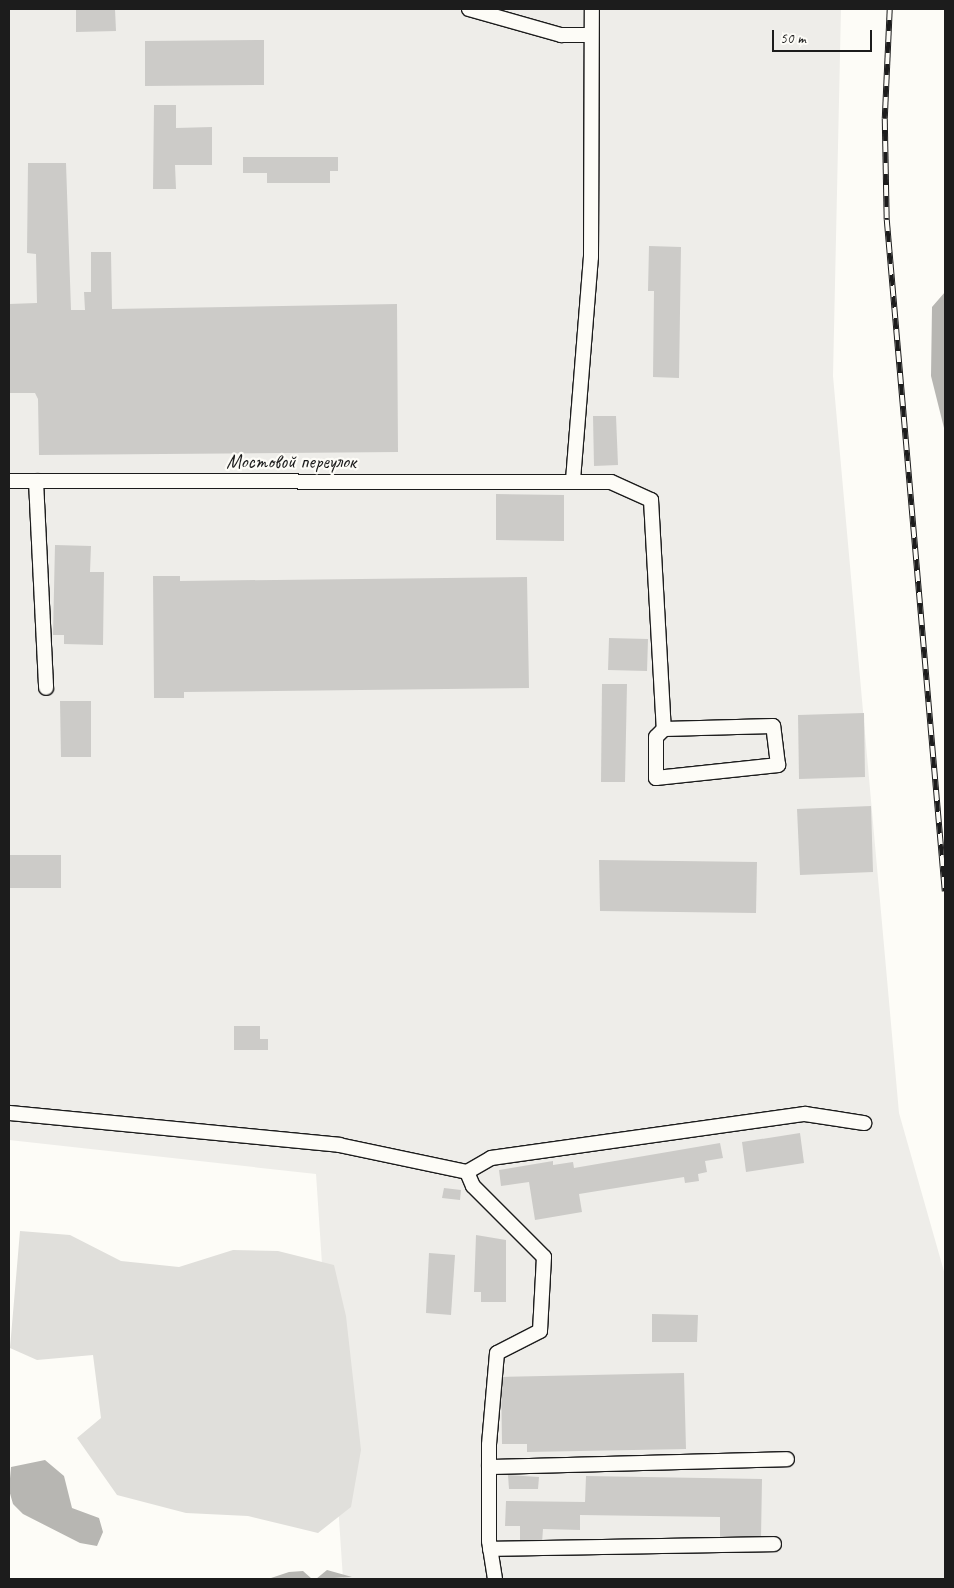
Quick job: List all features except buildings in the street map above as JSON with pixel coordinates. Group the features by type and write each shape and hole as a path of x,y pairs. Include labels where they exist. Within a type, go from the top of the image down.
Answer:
{"street":[{"path":"469,9 562,35 590,35"},
{"path":"573,480 591,257 590,35 592,9"},
{"name":"Мостовой переулок","path":"9,481 573,480 612,482 652,500 664,730"},
{"path":"36,481 46,688"},
{"path":"773,726 778,765 656,778 656,737 664,730 773,726"},
{"path":"9,1113 339,1145 424,1159 467,1172 491,1158 805,1114 864,1123"},
{"path":"467,1172 473,1186 544,1257 540,1331 497,1353 489,1467 490,1549 495,1579"},
{"path":"489,1467 787,1459"},
{"path":"490,1549 774,1544"}],"shaded area":[{"path":"9,9 841,9 833,376 899,1113 945,1275 945,1579 343,1579 316,1174 9,1140"},
{"path":"945,292 945,458 944,428 931,376 932,307"},
{"path":"20,1231 70,1235 121,1261 179,1267 233,1250 278,1251 334,1265 346,1316 361,1450 351,1507 318,1533 248,1516 186,1513 117,1495 77,1438 101,1418 93,1355 37,1360 10,1348"},
{"path":"45,1460 64,1476 72,1508 99,1518 103,1532 97,1546 80,1543 23,1514 13,1504 9,1490 11,1467"},
{"path":"327,1570 352,1577 316,1579"},
{"path":"303,1571 312,1579 268,1579 289,1572"}],"railway":[{"path":"890,9 885,119 887,220 945,891"}]}
